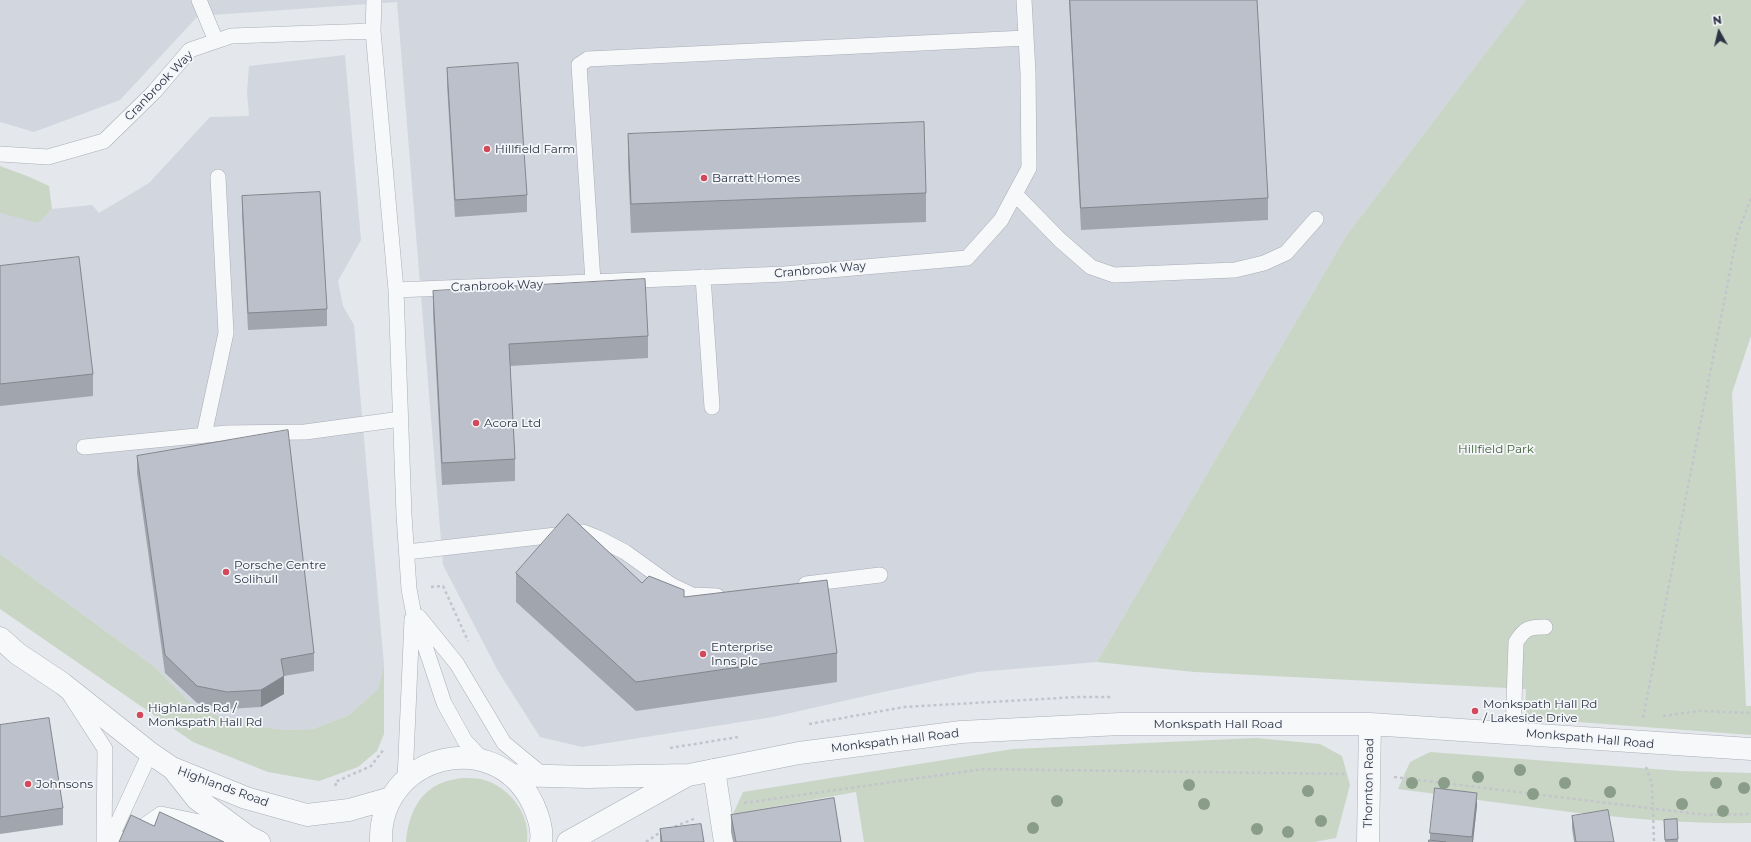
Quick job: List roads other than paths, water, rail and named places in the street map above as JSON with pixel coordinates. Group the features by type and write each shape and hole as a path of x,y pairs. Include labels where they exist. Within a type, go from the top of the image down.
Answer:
{"street":[{"name":"Highlands Road","path":"0,638 9,652 63,684 150,753 172,768 246,798 306,815 349,810 391,798"},
{"name":"Monkspath Hall Road","path":"512,775 587,777 689,775 799,753 961,732 1120,724 1370,724 1638,743 1751,749"},
{"name":"Thornton Road","path":"1368,842 1370,724"},
{"path":"381,842 383,818 391,798 405,780 422,767 442,760 463,757 484,760 499,766 512,775 528,793 538,815 541,842"},
{"name":"Highlands Road","path":"172,768 197,799 247,836 259,842"},
{"path":"714,770 724,842"},
{"name":"Monkspath Hall Road","path":"568,842 689,775"}],"lane":[{"path":"199,0 216,41"},
{"path":"374,0 374,31 396,290 409,589 413,610 444,702 465,741 484,760"},
{"name":"Cranbrook Way","path":"396,290 785,274 967,258 1001,220 1029,168 1028,73 1024,0"},
{"name":"Cranbrook Way","path":"0,154 48,157 104,141 154,92 190,50 231,36 374,31"},
{"path":"593,282 580,65 588,59 1026,38"},
{"path":"204,435 226,334 218,177"},
{"path":"1015,194 1060,240 1091,267 1114,275 1236,270 1264,263 1286,253 1316,220"},
{"path":"703,278 712,407"},
{"path":"84,447 227,432 305,432 401,419"},
{"path":"407,552 583,532 625,552 671,585 692,595 715,596 731,594"},
{"path":"794,586 880,575"},
{"path":"413,610 457,664 504,743 544,776"},
{"path":"405,780 413,610"},
{"path":"1513,733 1516,642 1522,633 1531,627 1545,627"},
{"path":"63,684 105,749 104,842"},
{"path":"109,842 150,753"},
{"path":"121,842 161,814 200,822 231,842"}],"place":[{"name":"Hillfield Farm","path":"487,149"},
{"name":"Barratt Homes","path":"704,178"},
{"name":"Acora Ltd","path":"476,423"},
{"name":"Porsche Centre Solihull","path":"226,572"},
{"name":"Enterprise Inns plc","path":"703,654"},
{"name":"Monkspath Hall Rd / Lakeside Drive","path":"1475,711"},
{"name":"Highlands Rd / Monkspath Hall Rd","path":"140,715"},
{"name":"Johnsons","path":"28,784"}],"park label":[{"name":"Hillfield Park","path":"1496,449"}]}
